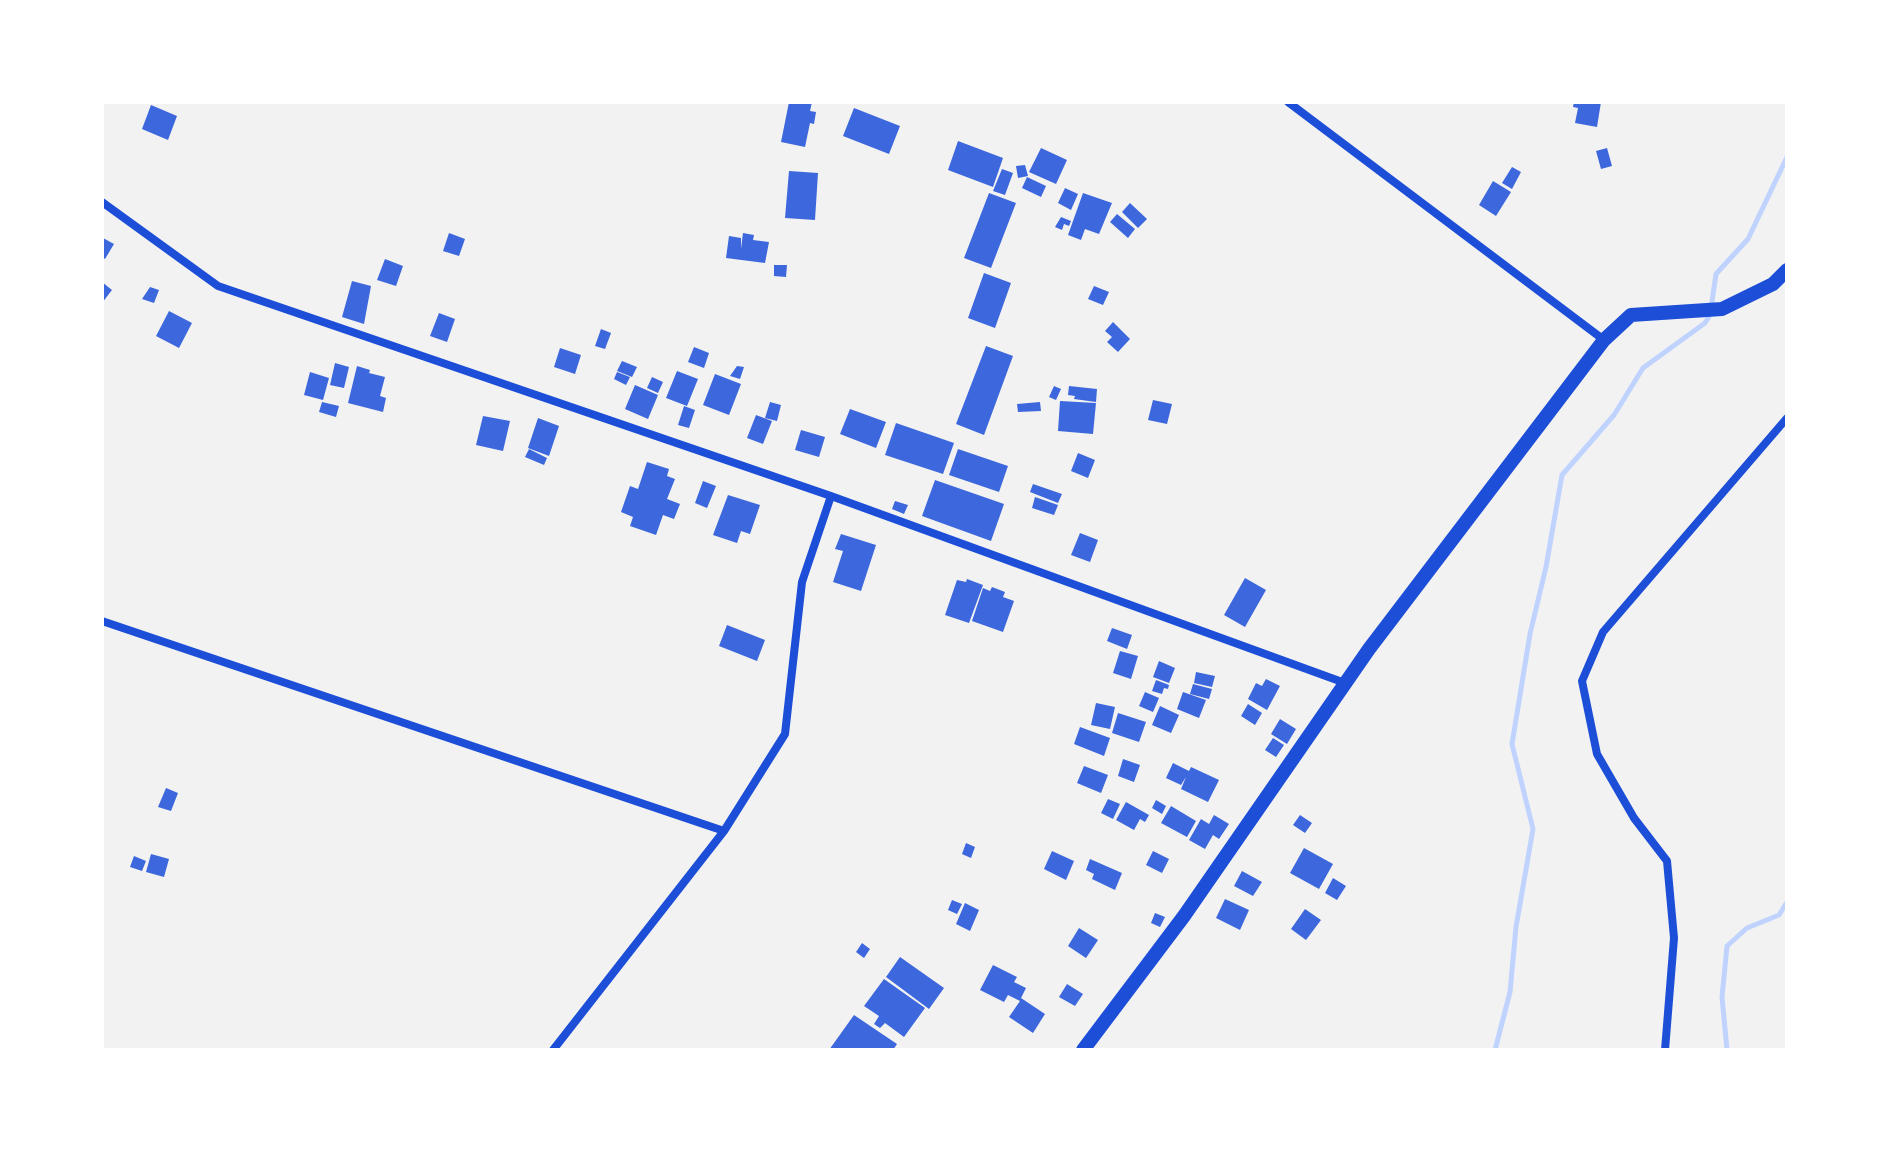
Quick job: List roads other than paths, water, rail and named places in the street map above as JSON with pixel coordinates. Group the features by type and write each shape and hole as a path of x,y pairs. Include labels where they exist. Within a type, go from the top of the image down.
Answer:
{"main road":[{"path":"1083,1050 1184,916 1345,683 1604,340 1631,315 1722,309 1773,284 1787,270"}],"street":[{"path":"1288,102 1604,340"},
{"path":"102,202 218,286 831,496 1345,683"},
{"path":"1665,1050 1674,938 1667,861 1634,818 1597,754 1582,681 1603,632 1787,418"},
{"path":"553,1050 724,831 785,734 802,582 831,496"},
{"path":"102,621 724,831"}],"waterway":[{"path":"1495,1050 1510,992 1516,927 1533,829 1512,744 1530,634 1546,567 1562,475 1614,415 1643,368 1705,323 1710,315 1716,274 1748,239 1787,157"},
{"path":"1727,1050 1722,997 1727,946 1747,928 1779,915 1787,902"}]}
